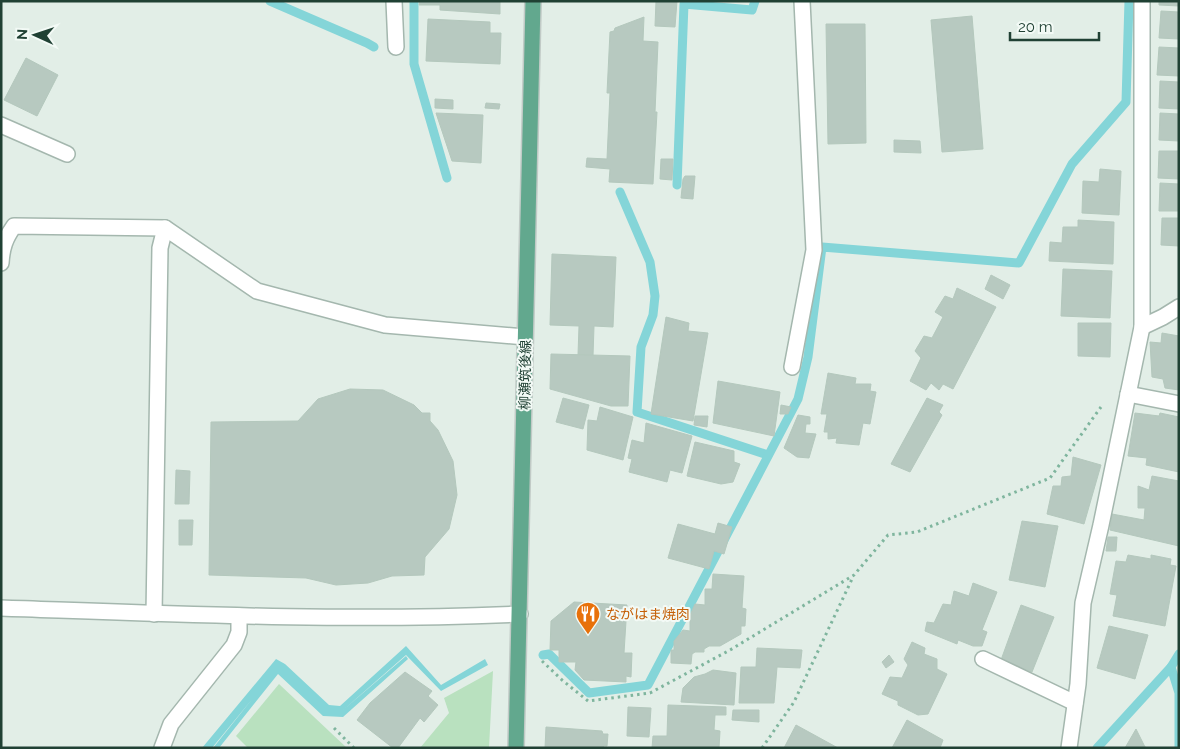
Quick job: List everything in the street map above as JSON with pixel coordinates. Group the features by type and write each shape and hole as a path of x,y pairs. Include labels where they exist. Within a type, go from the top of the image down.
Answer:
{"main road":[{"name":"柳瀬筑後線","path":"516,748 533,1"}],"street":[{"path":"394,1 396,47"},
{"path":"792,367 814,250 802,1"},
{"path":"1069,748 1078,684 1083,604 1142,327 1142,1"},
{"path":"1,124 67,154"},
{"path":"1,262 6,238 14,226 165,228 257,291 385,325 525,337"},
{"path":"154,614 160,248 165,228"},
{"path":"1142,327 1179,307"},
{"path":"1128,394 1179,404"},
{"path":"1,608 239,616 450,617 520,614"},
{"path":"162,748 171,724 234,645 239,632 239,616"},
{"path":"983,659 1075,703"}],"path":[{"path":"762,748 794,702 854,575 888,535 918,532 1050,478 1106,400"},
{"path":"519,640 588,701 650,693 730,650 854,575"},
{"path":"334,728 354,748"}],"green space":[{"path":"493,671 489,748 420,748 449,713 444,698"},
{"path":"279,684 347,748 248,748 236,736"}],"water":[{"path":"406,646 441,685 485,659 488,665 441,691 406,655 342,711 406,656 408,659 343,717 323,716 278,674 219,748 213,748 253,698 212,748 202,748 276,659 285,664 329,705 340,706"}],"building":[{"path":"420,1 500,1 500,14 440,10 440,5 419,5"},
{"path":"656,1 677,1 675,27 655,26"},
{"path":"1159,1 1179,1 1179,6 1159,5"},
{"path":"1161,11 1179,12 1179,39 1159,38"},
{"path":"972,16 983,149 942,152 931,20"},
{"path":"644,17 643,41 658,42 653,184 609,182 610,169 586,167 587,158 607,159 610,93 607,93 610,32 614,31 615,28"},
{"path":"428,19 490,22 490,33 501,33 500,64 426,61"},
{"path":"826,24 865,24 866,143 828,144"},
{"path":"1159,47 1179,48 1179,76 1157,75"},
{"path":"26,58 58,75 37,116 4,100"},
{"path":"1160,81 1179,82 1179,109 1159,108"},
{"path":"435,99 453,100 453,109 435,108"},
{"path":"486,103 500,104 499,109 485,108"},
{"path":"436,113 483,115 481,163 452,161"},
{"path":"1160,113 1179,114 1179,141 1159,140"},
{"path":"894,140 920,141 921,153 894,152"},
{"path":"1159,151 1179,151 1179,179 1158,178"},
{"path":"661,159 673,159 672,180 660,179"},
{"path":"1100,169 1121,171 1119,215 1082,213 1083,181 1099,182"},
{"path":"685,176 695,176 693,199 681,198"},
{"path":"1160,183 1179,184 1179,211 1159,211"},
{"path":"1162,218 1179,218 1179,246 1161,245"},
{"path":"1078,220 1114,222 1113,264 1049,261 1050,242 1062,243 1063,227 1078,227"},
{"path":"552,254 616,257 613,327 594,326 593,356 578,355 579,326 550,325"},
{"path":"1063,269 1112,271 1110,318 1061,316"},
{"path":"991,275 1010,285 1003,299 985,289"},
{"path":"957,288 996,307 953,389 943,384 939,390 931,383 926,390 910,381 921,358 915,351 924,336 932,338 943,317 935,312 945,296 953,299"},
{"path":"666,317 689,323 688,331 708,333 693,421 651,414"},
{"path":"1078,323 1111,323 1110,357 1078,356"},
{"path":"1162,333 1179,336 1179,390 1165,388 1163,379 1152,377 1150,342 1161,343"},
{"path":"551,354 630,356 628,406 611,406 550,389"},
{"path":"828,373 856,378 855,384 871,384 870,391 876,392 870,424 863,423 859,445 836,443 837,438 828,439 828,432 824,432 827,414 821,414"},
{"path":"718,381 780,392 774,436 713,423"},
{"path":"350,389 383,390 414,405 422,413 430,413 430,421 438,430 453,461 457,495 449,529 425,557 424,575 392,576 368,583 336,585 306,578 209,575 211,422 298,421 318,399"},
{"path":"563,398 589,405 583,429 556,422"},
{"path":"927,398 943,405 939,412 942,415 910,472 891,464"},
{"path":"781,405 791,407 788,414 780,414"},
{"path":"600,407 633,417 623,460 587,450 588,420 597,421"},
{"path":"1135,413 1159,416 1160,413 1179,417 1179,472 1146,465 1147,458 1128,456"},
{"path":"798,415 810,417 810,424 806,424 805,433 816,434 809,458 797,457 784,448"},
{"path":"695,416 708,416 707,427 694,425"},
{"path":"646,423 692,436 682,473 670,470 667,482 629,472 632,459 628,458 632,440 644,443"},
{"path":"695,442 734,451 734,462 740,464 733,482 721,484 687,476"},
{"path":"1073,457 1101,465 1084,524 1047,514 1053,486 1061,486 1062,477 1071,476"},
{"path":"176,470 190,471 189,504 175,504"},
{"path":"1152,476 1179,481 1179,546 1110,530 1112,514 1144,520 1145,508 1138,508 1138,486 1149,490"},
{"path":"179,520 193,520 192,545 179,545"},
{"path":"1022,521 1058,526 1045,587 1009,580"},
{"path":"718,523 732,527 724,554 714,551 709,569 668,558 678,524 715,534"},
{"path":"1108,537 1117,537 1116,551 1106,551"},
{"path":"1128,555 1151,559 1151,555 1171,559 1170,565 1176,566 1165,626 1113,616 1117,595 1110,594 1116,561 1126,562"},
{"path":"713,574 744,576 742,608 746,609 745,626 741,626 741,634 720,646 709,646 704,649 704,652 692,654 691,664 671,663 671,650 674,650 674,641 683,630 690,631 690,615 695,604 705,605 705,589 712,589"},
{"path":"973,583 997,592 982,630 987,632 982,646 973,646 958,640 957,644 925,631 927,622 934,623 943,604 951,605 954,591 969,596"},
{"name":"ながはま焼肉","path":"574,602 627,605 624,653 632,653 631,677 626,676 626,682 584,680 575,670 576,662 559,662 559,650 550,650 551,621"},
{"path":"1021,605 1054,617 1032,672 1001,660"},
{"path":"1109,626 1148,635 1135,679 1097,668"},
{"path":"912,642 925,648 924,654 937,659 937,669 947,674 928,714 918,715 898,705 898,701 882,694 890,677 902,678 908,665 904,659"},
{"path":"757,648 802,650 800,668 777,667 774,703 739,703 741,667 756,667"},
{"path":"889,655 894,662 886,668 882,662"},
{"path":"713,670 736,673 734,705 681,702 683,688 694,677"},
{"path":"405,672 432,691 428,696 438,705 424,722 420,718 398,748 393,748 357,720 370,703"},
{"path":"668,705 726,707 726,715 715,715 714,730 720,731 719,748 652,748 653,736 667,736"},
{"path":"628,707 651,708 649,737 627,736"},
{"path":"733,710 759,710 759,722 732,720"},
{"path":"907,720 943,740 940,748 892,748"},
{"path":"796,725 838,748 784,748"},
{"path":"546,727 602,731 603,734 608,734 607,746 602,748 545,748"},
{"path":"1136,729 1147,748 1125,748"}],"waterway":[{"path":"270,1 374,47"},
{"path":"414,1 414,64 447,178"},
{"path":"677,185 684,4 752,10 755,1"},
{"path":"543,655 549,654 589,693 648,685 798,399 808,357 822,247 1019,263 1072,164 1126,102 1129,1"},
{"path":"620,192 650,262 655,296 653,315 641,347 637,412 768,455"},
{"path":"1097,748 1171,667 1179,654"},
{"path":"1171,667 1179,693 1179,748"}],"place":[{"name":"ながはま焼肉","path":"588,635"}]}
